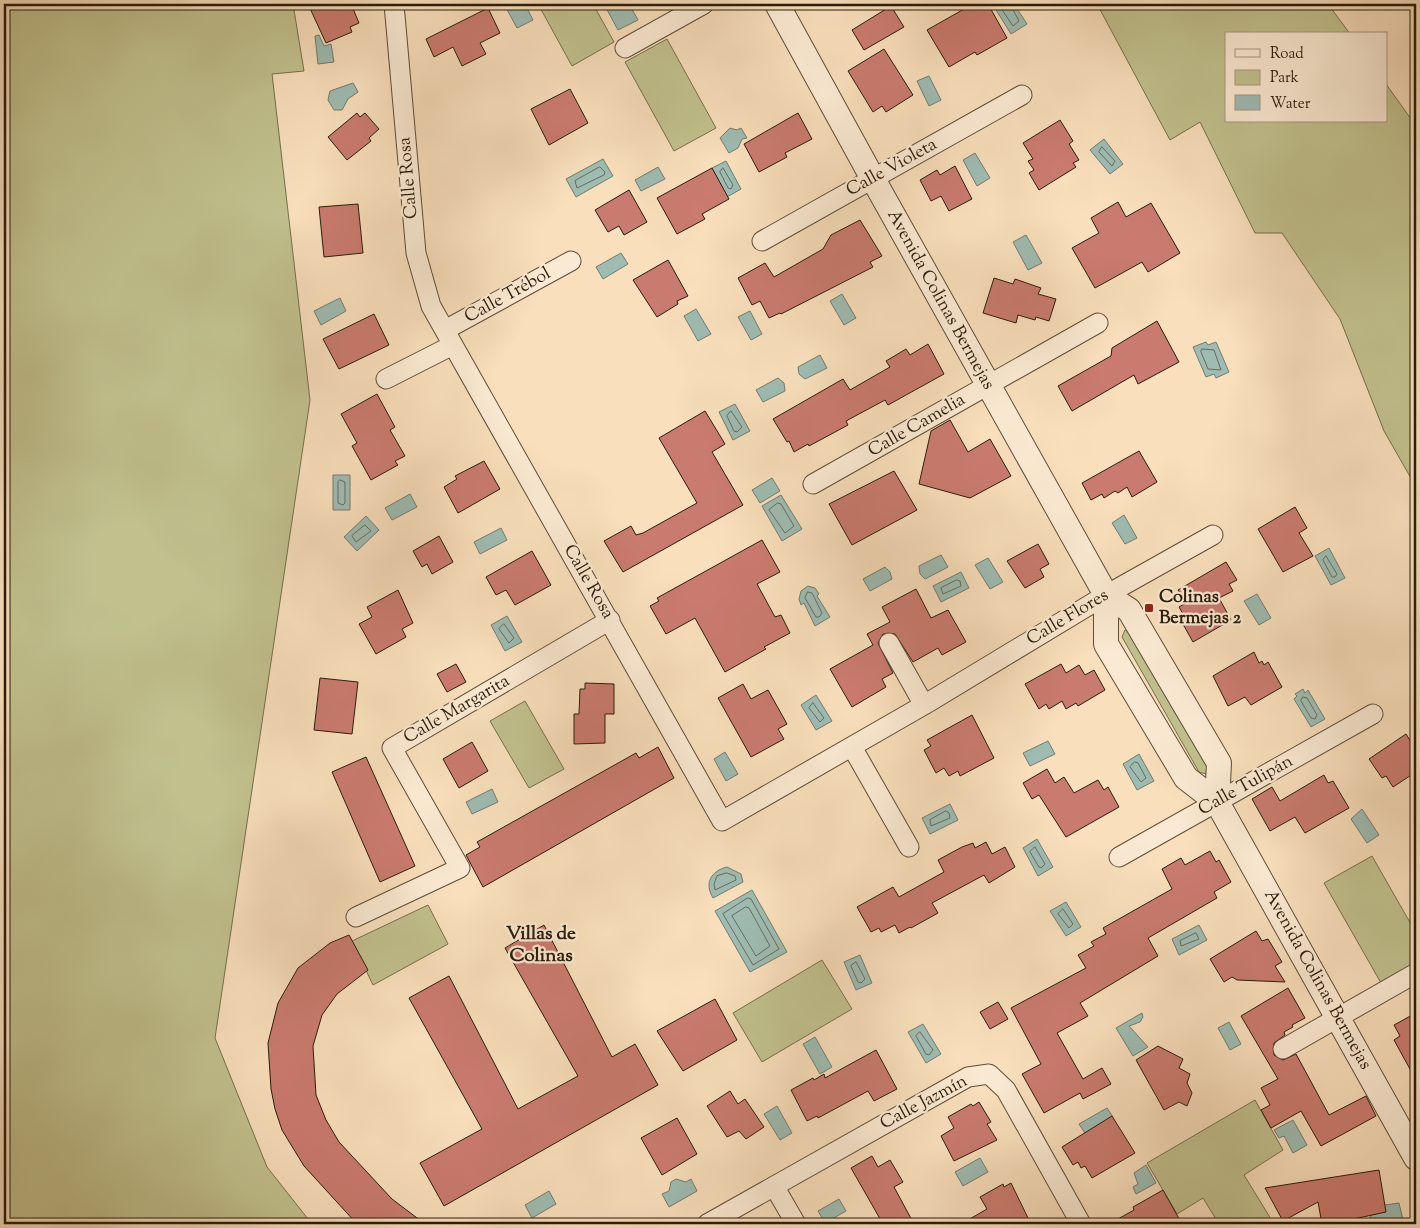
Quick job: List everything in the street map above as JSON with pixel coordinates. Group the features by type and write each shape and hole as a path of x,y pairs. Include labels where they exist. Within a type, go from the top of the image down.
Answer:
{"street":[{"name":"Calle Rosa","path":"394,4 416,253 431,306 722,821"},
{"path":"625,48 704,4"},
{"name":"Avenida Colinas Bermejas","path":"778,4 872,179 1106,595 1129,610 1219,763 1217,802"},
{"name":"Calle Violeta","path":"762,241 1022,95"},
{"name":"Calle Trébol","path":"449,338 571,261"},
{"name":"Calle Camelia","path":"814,484 1098,323"},
{"path":"386,379 449,338"},
{"name":"Calle Flores","path":"722,821 924,705 1106,595 1213,535"},
{"name":"Avenida Colinas Bermejas","path":"1106,595 1106,644 1186,778 1217,802 1416,1158"},
{"name":"Calle Margarita","path":"356,917 460,868 392,748 610,620"},
{"path":"889,643 924,705"},
{"name":"Calle Tulipán","path":"1119,858 1373,714"},
{"path":"852,747 909,847"},
{"path":"1283,1049 1416,973"},
{"name":"Calle Jazmín","path":"707,1224 968,1077 989,1074 1006,1090 1081,1224"},
{"path":"774,1186 796,1224"}],"green space":[{"path":"4,4 293,4 304,71 272,74 310,400 215,1038 267,1167 312,1224 4,1224"},
{"path":"538,4 593,4 614,42 572,66"},
{"path":"1097,4 1328,4 1349,32 1225,32 1225,122 1388,122 1388,87 1416,126 1416,487 1384,431 1340,319 1282,233 1255,233 1200,122 1170,140"},
{"path":"667,39 716,128 674,151 625,62"},
{"path":"1125,630 1132,632 1207,767 1206,774 1199,772 1122,637"},
{"path":"525,701 564,769 529,788 490,721"},
{"path":"1372,856 1416,933 1416,963 1381,983 1324,883"},
{"path":"428,905 448,944 373,985 352,941"},
{"path":"822,960 852,1009 762,1062 733,1013"},
{"path":"1255,1100 1283,1150 1244,1175 1274,1224 1219,1224 1203,1198 1177,1214 1147,1163"}],"water":[{"path":"504,4 525,4 533,20 517,28"},
{"path":"604,4 629,4 638,20 618,30"},
{"path":"1014,4 1027,24 1011,34 993,5"},
{"path":"319,35 324,46 331,44 334,62 318,64 315,36"},
{"path":"929,76 941,100 929,106 917,81"},
{"path":"353,83 358,92 348,99 342,110 334,110 328,100 330,91"},
{"path":"730,128 737,130 741,128 747,138 742,139 738,148 729,153 720,138"},
{"path":"1104,139 1123,164 1110,174 1090,150"},
{"path":"975,153 990,178 977,186 963,160"},
{"path":"603,159 613,176 576,197 566,179"},
{"path":"726,161 741,189 727,197 712,168"},
{"path":"658,167 665,179 641,191 635,180"},
{"path":"1026,235 1042,263 1028,270 1013,242"},
{"path":"621,253 628,264 603,279 596,267"},
{"path":"842,294 856,318 844,325 830,301"},
{"path":"340,298 346,311 321,325 314,311"},
{"path":"696,309 711,334 698,341 684,316"},
{"path":"750,311 762,334 751,340 738,317"},
{"path":"1206,342 1208,345 1216,342 1229,372 1216,378 1214,374 1206,377 1193,347"},
{"path":"820,355 827,368 805,379 799,374 798,367"},
{"path":"778,378 784,383 785,391 763,402 756,390"},
{"path":"735,404 750,431 733,440 719,412"},
{"path":"333,475 350,475 350,510 333,510"},
{"path":"772,478 780,491 760,503 752,490"},
{"path":"410,494 417,507 392,520 385,508"},
{"path":"781,495 802,529 782,541 762,506"},
{"path":"1124,515 1137,538 1125,544 1112,523"},
{"path":"366,516 379,530 357,551 344,537"},
{"path":"501,528 507,540 480,554 474,542"},
{"path":"1329,548 1345,578 1331,585 1315,556"},
{"path":"941,555 948,567 925,579 920,574 919,566"},
{"path":"988,558 1003,582 990,589 975,565"},
{"path":"885,567 890,572 892,579 870,591 863,579"},
{"path":"961,572 969,588 941,602 933,586"},
{"path":"808,586 815,588 819,594 817,596 830,617 815,626 804,603 801,605 799,599 801,591"},
{"path":"1257,594 1271,618 1259,625 1244,601"},
{"path":"507,616 522,642 505,651 491,625"},
{"path":"1303,689 1305,693 1308,690 1325,719 1311,727 1294,699 1297,696 1295,694"},
{"path":"816,695 832,721 816,730 801,705"},
{"path":"1048,741 1055,754 1030,766 1023,753"},
{"path":"725,752 738,774 726,781 714,759"},
{"path":"1139,754 1154,781 1137,790 1123,764"},
{"path":"492,789 498,802 472,814 466,802"},
{"path":"950,804 958,820 930,834 922,818"},
{"path":"1362,809 1379,835 1367,843 1351,819"},
{"path":"1037,839 1053,867 1038,876 1023,848"},
{"path":"727,867 741,874 743,882 713,898 709,887 711,878 717,871"},
{"path":"752,890 787,952 750,972 715,911"},
{"path":"1066,902 1081,927 1066,936 1050,911"},
{"path":"1199,925 1207,940 1179,955 1172,939"},
{"path":"860,955 872,983 856,990 844,962"},
{"path":"1142,1013 1143,1017 1140,1022 1129,1026 1148,1047 1133,1056 1116,1028"},
{"path":"1229,1022 1241,1044 1230,1050 1218,1028"},
{"path":"923,1024 941,1054 926,1063 908,1032"},
{"path":"815,1037 832,1067 820,1074 803,1044"},
{"path":"777,1106 792,1133 780,1140 764,1114"},
{"path":"1107,1108 1113,1117 1085,1133 1079,1124"},
{"path":"1293,1120 1307,1145 1293,1153 1284,1136 1279,1138 1274,1130"},
{"path":"980,1158 988,1172 963,1186 955,1172"},
{"path":"1146,1165 1156,1183 1136,1194 1133,1187 1138,1184 1134,1173"},
{"path":"676,1179 686,1182 691,1179 697,1191 669,1207 662,1194 669,1191 671,1182"},
{"path":"549,1191 556,1204 532,1218 525,1205"},
{"path":"839,1199 846,1211 825,1223 818,1211"},
{"path":"1399,1203 1404,1224 1368,1224 1371,1214 1385,1205"}],"building":[{"path":"308,4 351,4 359,23 350,27 352,32 326,43"},
{"path":"973,4 988,4 1007,38 977,55 975,52 949,67 927,30"},
{"path":"891,6 904,27 864,50 852,30"},
{"path":"488,8 500,33 480,43 486,54 462,66 453,47 434,57 426,39"},
{"path":"884,49 913,95 886,112 882,106 873,112 848,71"},
{"path":"570,89 588,123 549,145 531,109"},
{"path":"357,113 360,117 365,113 379,129 369,138 371,141 347,160 328,137"},
{"path":"798,113 812,139 785,153 787,157 759,172 744,144"},
{"path":"1060,120 1073,141 1069,144 1079,160 1073,163 1076,167 1039,190 1029,173 1034,170 1028,161 1033,159 1023,143"},
{"path":"955,166 972,199 949,211 941,196 931,201 920,180 937,170 940,175"},
{"path":"712,168 729,199 702,214 705,219 677,234 657,198"},
{"path":"629,190 647,222 624,235 619,226 608,232 595,210"},
{"path":"1118,202 1126,217 1151,203 1180,253 1148,272 1142,262 1095,288 1072,248 1099,233 1091,218"},
{"path":"358,204 363,253 324,257 319,207"},
{"path":"860,220 882,256 870,262 873,267 781,314 769,318 760,301 752,305 738,278 765,263 774,277 823,249 831,235"},
{"path":"668,260 688,296 677,301 678,304 657,317 633,280"},
{"path":"994,278 1013,284 1015,279 1041,288 1038,294 1056,299 1049,321 1036,317 1035,320 1018,315 1016,323 983,313"},
{"path":"374,314 389,345 339,369 323,339"},
{"path":"1157,321 1179,362 1138,384 1134,375 1072,411 1058,386 1111,356 1112,348"},
{"path":"928,344 944,374 888,405 885,400 846,421 848,425 809,446 808,444 794,452 789,441 787,442 773,419 843,379 850,390 890,367 886,361 906,349 910,355"},
{"path":"377,394 395,427 390,430 405,456 395,461 398,465 371,480 352,446 357,443 341,414"},
{"path":"705,411 725,444 712,452 743,505 623,572 604,541 631,526 636,535 643,533 697,503 659,438"},
{"path":"950,420 968,452 990,439 1011,476 970,498 919,484 931,431"},
{"path":"1139,451 1157,482 1132,497 1127,487 1118,493 1115,491 1104,498 1102,494 1091,500 1082,483"},
{"path":"484,461 500,489 458,513 444,487 457,479 455,476"},
{"path":"894,471 917,510 852,545 829,504"},
{"path":"1295,507 1307,528 1299,533 1313,556 1283,572 1258,529"},
{"path":"439,536 453,562 432,574 427,564 422,567 413,551"},
{"path":"762,540 780,572 757,584 775,617 781,615 790,633 725,672 695,618 666,634 650,606 659,601 657,598"},
{"path":"1038,544 1049,564 1040,569 1044,577 1025,588 1007,561"},
{"path":"532,551 551,585 515,605 506,590 496,595 486,577"},
{"path":"1226,562 1237,580 1229,584 1233,591 1219,598 1231,620 1193,642 1179,617 1183,614 1179,607 1186,603 1178,590"},
{"path":"916,589 931,618 948,610 966,642 942,655 938,648 913,662 895,634 883,634 878,643 893,673 882,679 886,687 852,707 830,669 873,645 867,634 890,622 882,607"},
{"path":"398,590 413,623 402,629 406,637 376,654 359,624 372,617 367,607"},
{"path":"1254,652 1259,663 1262,661 1264,665 1268,662 1282,687 1251,705 1245,697 1228,706 1213,676"},
{"path":"456,664 466,682 447,692 437,674"},
{"path":"1061,664 1066,673 1079,665 1085,675 1094,670 1105,690 1078,706 1076,703 1066,709 1062,701 1049,709 1046,704 1039,709 1025,684"},
{"path":"320,678 358,682 352,734 314,730"},
{"path":"585,683 614,684 614,714 605,714 605,743 574,744 574,714 579,714 580,689 585,689"},
{"path":"743,684 751,699 768,690 787,724 778,729 784,739 751,757 718,698"},
{"path":"972,715 994,758 960,776 958,771 949,776 944,768 936,773 924,750 931,746 927,740"},
{"path":"1406,734 1416,750 1416,772 1393,787 1386,776 1382,778 1369,759"},
{"path":"472,742 488,771 459,788 443,759"},
{"path":"658,747 674,778 483,887 466,855 480,847 477,842 636,753 639,758"},
{"path":"366,757 415,866 380,882 332,772"},
{"path":"1047,769 1055,783 1064,777 1074,793 1098,780 1104,790 1108,787 1119,807 1066,837 1039,795 1032,799 1023,783"},
{"path":"1324,775 1328,783 1333,781 1349,808 1305,833 1295,817 1270,831 1252,799 1272,787 1280,801"},
{"path":"986,842 992,854 1005,847 1015,867 989,883 984,875 932,903 938,913 911,928 899,933 895,925 881,932 879,928 871,932 857,907 893,887 899,897 944,872 938,860 962,847 973,843 975,848"},
{"path":"1210,851 1216,862 1219,860 1231,882 1214,892 1217,898 1148,938 1158,956 1080,1003 1088,1016 1057,1033 1083,1079 1102,1068 1111,1084 1083,1099 1080,1093 1044,1113 1022,1074 1041,1064 1011,1008 1086,968 1078,955 1094,946 1091,942 1106,934 1103,928 1172,889 1162,869 1181,858 1185,865"},
{"path":"544,925 612,1057 635,1044 658,1085 444,1206 420,1163 482,1129 409,998 449,976 518,1109 578,1076 505,948"},
{"path":"1256,931 1262,941 1268,939 1282,962 1275,966 1285,982 1237,980 1232,977 1224,982 1210,959"},
{"path":"349,935 368,970 337,994 322,1015 313,1046 316,1095 326,1120 339,1142 392,1199 425,1224 357,1224 304,1166 282,1130 275,1109 271,1089 268,1043 278,1003 298,968 330,943"},
{"path":"1288,988 1305,1018 1292,1025 1293,1027 1284,1032 1285,1035 1274,1043 1274,1055 1283,1060 1296,1054 1329,1115 1366,1096 1376,1116 1321,1146 1301,1111 1271,1128 1261,1110 1270,1105 1261,1088 1278,1079 1241,1016"},
{"path":"715,999 737,1040 683,1071 657,1031"},
{"path":"998,1002 1008,1019 990,1029 980,1012"},
{"path":"1416,1013 1416,1080 1394,1040 1400,1036 1394,1025"},
{"path":"1158,1046 1183,1059 1179,1068 1190,1074 1187,1083 1192,1093 1187,1106 1179,1102 1164,1110 1136,1060"},
{"path":"876,1050 897,1089 874,1101 868,1091 818,1118 817,1116 807,1121 791,1090 824,1074 825,1078"},
{"path":"730,1091 738,1104 745,1099 764,1127 746,1139 739,1131 727,1137 707,1106"},
{"path":"979,1102 991,1122 987,1124 997,1140 954,1161 941,1136 954,1128 948,1117 971,1104 973,1106"},
{"path":"1112,1116 1135,1153 1092,1178 1085,1166 1081,1168 1078,1162 1073,1165 1062,1147"},
{"path":"677,1118 697,1154 662,1175 641,1138"},
{"path":"872,1156 878,1167 890,1160 903,1182 894,1187 914,1224 883,1224 851,1168"},
{"path":"1379,1170 1386,1212 1349,1220 1349,1224 1322,1224 1318,1202 1283,1221 1265,1188"},
{"path":"1011,1183 1028,1218 1017,1224 961,1224 987,1209 980,1197 1003,1184 1004,1187"},
{"path":"1163,1190 1182,1224 1109,1224 1134,1210 1133,1207"}],"place":[{"name":"Colinas Bermejas 2","path":"1149,608"}],"district":[{"name":"Villas de Colinas","path":"541,945"}]}
